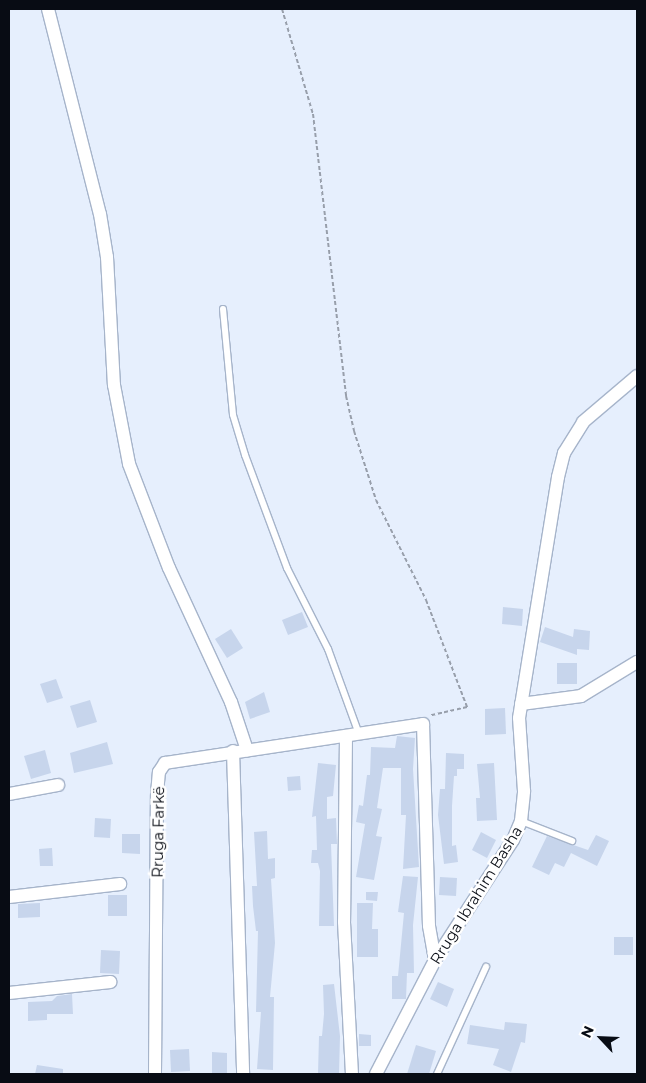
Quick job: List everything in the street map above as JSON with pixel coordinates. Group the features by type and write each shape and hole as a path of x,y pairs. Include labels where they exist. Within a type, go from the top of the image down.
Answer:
{"street":[{"path":"48,9 100,214 107,257 114,385 129,464 169,568 231,702 247,750"},
{"name":"Rruga Ibrahim Basha","path":"376,1074 435,960 513,840 521,821 524,791 519,734 521,704 558,477 564,453 583,422 637,376"},
{"path":"521,704 581,696 637,662"},
{"path":"424,724 429,926 435,960"},
{"name":"Rruga Farkë","path":"155,1074 156,826 160,772 165,763 172,760 424,724"},
{"path":"352,735 344,922 352,1074"},
{"path":"233,751 243,1074"},
{"path":"9,794 58,785"},
{"path":"9,897 120,884"},
{"path":"9,993 110,982"}],"lane":[{"path":"223,309 234,415 245,454 287,568 328,649 352,735"},
{"path":"521,821 572,841"},
{"path":"437,1074 486,967"}],"path":[{"path":"282,9 312,114 346,396 354,431 376,500 426,600 467,707 428,716 424,724"}],"building":[{"path":"503,607 523,609 522,626 502,624"},
{"path":"302,612 308,627 288,635 282,620"},
{"path":"545,627 573,637 574,629 590,631 589,650 577,649 577,655 540,642"},
{"path":"231,629 243,648 227,658 215,639"},
{"path":"557,663 577,663 577,684 557,684"},
{"path":"56,679 63,698 47,703 40,684"},
{"path":"264,692 270,712 250,719 245,702"},
{"path":"90,700 97,722 77,728 70,706"},
{"path":"505,708 506,734 485,735 485,709"},
{"path":"397,736 415,738 413,769 419,867 403,869 406,815 401,815 401,768 383,768 377,808 382,809 376,836 382,837 374,880 356,877 365,824 356,822 359,805 363,806 367,775 370,775 371,747 395,748"},
{"path":"107,742 113,764 74,773 70,753"},
{"path":"45,750 51,773 31,779 24,756"},
{"path":"446,753 464,754 464,769 457,769 457,776 454,776 452,806 452,846 456,845 458,862 444,864 438,815 440,789 445,789"},
{"path":"318,763 336,765 333,796 327,797 327,819 336,818 337,844 331,844 334,926 319,926 320,871 318,863 311,863 312,850 317,850 316,816 312,817"},
{"path":"494,763 497,820 477,821 476,798 480,798 477,764"},
{"path":"300,776 301,790 288,791 287,777"},
{"path":"95,818 111,819 110,838 94,837"},
{"path":"267,831 268,859 275,858 275,878 271,879 275,943 270,997 274,997 273,1070 257,1069 261,1012 256,1012 258,931 256,931 252,886 257,886 254,832"},
{"path":"481,832 496,840 487,858 472,850"},
{"path":"122,834 140,834 140,854 122,853"},
{"path":"596,835 609,841 597,866 571,853 564,867 555,863 549,875 532,867 547,836 588,850"},
{"path":"52,848 53,866 40,866 39,849"},
{"path":"403,876 418,877 413,925 414,973 407,973 406,999 392,999 392,976 398,976 404,913 398,912"},
{"path":"440,877 457,878 456,896 439,895"},
{"path":"366,892 378,892 377,901 366,900"},
{"path":"108,895 127,895 127,916 108,916"},
{"path":"40,903 40,917 18,918 18,904"},
{"path":"357,903 373,903 372,929 378,929 378,957 357,957"},
{"path":"614,937 633,937 633,955 614,955"},
{"path":"101,950 120,951 119,974 100,973"},
{"path":"438,982 454,989 447,1007 430,999"},
{"path":"334,984 340,1036 339,1074 318,1074 319,1036 322,1036 324,1014 323,985"},
{"path":"72,994 73,1014 47,1014 47,1020 28,1021 28,1002 52,1001 57,996"},
{"path":"505,1022 527,1024 525,1043 521,1042 511,1072 493,1065 499,1049 467,1044 470,1025 504,1030"},
{"path":"359,1034 371,1035 371,1046 359,1046"},
{"path":"416,1045 436,1051 429,1074 407,1074"},
{"path":"189,1049 190,1071 171,1072 170,1050"},
{"path":"212,1052 227,1053 227,1073 212,1073"},
{"path":"37,1065 63,1069 63,1074 35,1074"}]}
